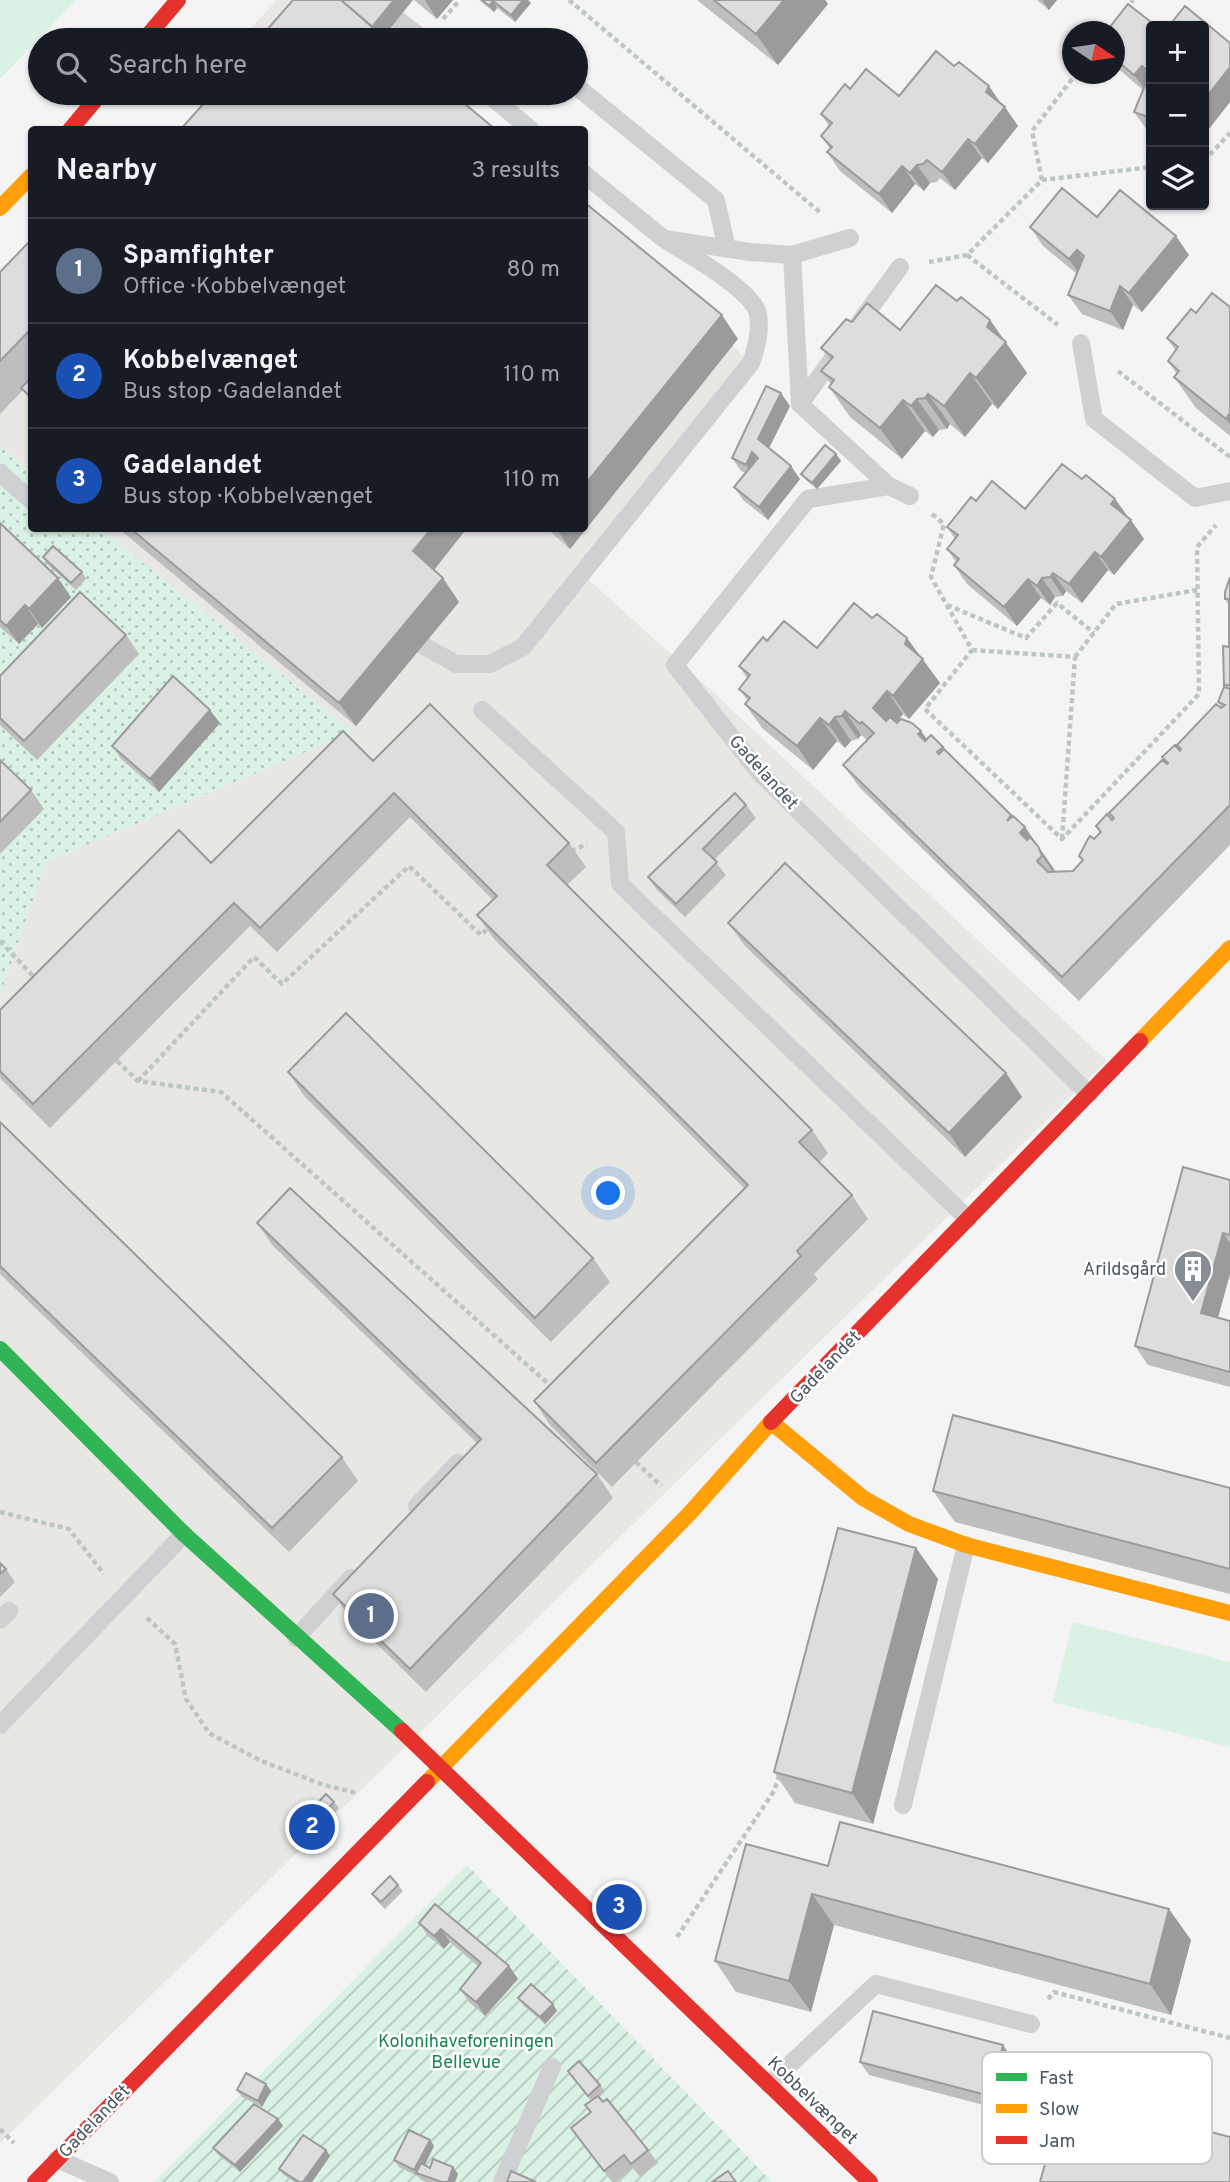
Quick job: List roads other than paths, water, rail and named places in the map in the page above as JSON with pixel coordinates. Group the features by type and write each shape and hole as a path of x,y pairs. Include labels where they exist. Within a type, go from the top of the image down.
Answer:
{"street":[{"path":"154,28 178,0"},
{"path":"73,126 91,105"},
{"path":"0,208 28,179"},
{"name":"Gadelandet","path":"35,2182 690,1513 771,1422 1230,948"},
{"name":"Kobbelvænget","path":"0,1349 184,1534 441,1767 870,2182"},
{"path":"771,1422 863,1498 909,1524 966,1545 1230,1613"}],"lane":[{"path":"372,0 408,28"},
{"path":"588,96 716,200 727,248"},
{"path":"501,105 526,126"},
{"path":"388,621 407,636 456,664 490,664 523,647 751,363 758,337 757,312 741,290 664,239 588,177"},
{"path":"664,239 792,255 850,238"},
{"path":"792,255 800,404 889,486 910,496"},
{"path":"800,404 900,267"},
{"path":"1081,343 1094,419 1195,498 1230,491"},
{"path":"0,473 28,498"},
{"name":"Gadelandet","path":"889,486 808,499 675,665 758,771 1089,1094"},
{"path":"482,710 616,832 620,884 968,1219"},
{"path":"404,1521 458,1462"},
{"path":"0,1725 184,1534"},
{"path":"903,1805 966,1545"},
{"path":"296,1638 359,1570"},
{"path":"769,2084 876,1984 1031,2024"},
{"path":"502,2182 552,2067"},
{"path":"57,2159 110,2182"}],"place":[{"name":"Arildsgård","path":"1193,1303"},
{"name":"Spamfighter","path":"371,1616"},
{"name":"Kobbelvænget","path":"312,1827"},
{"name":"Gadelandet","path":"619,1907"}],"park label":[{"name":"Kolonihaveforeningen Bellevue","path":"466,2051"}]}
